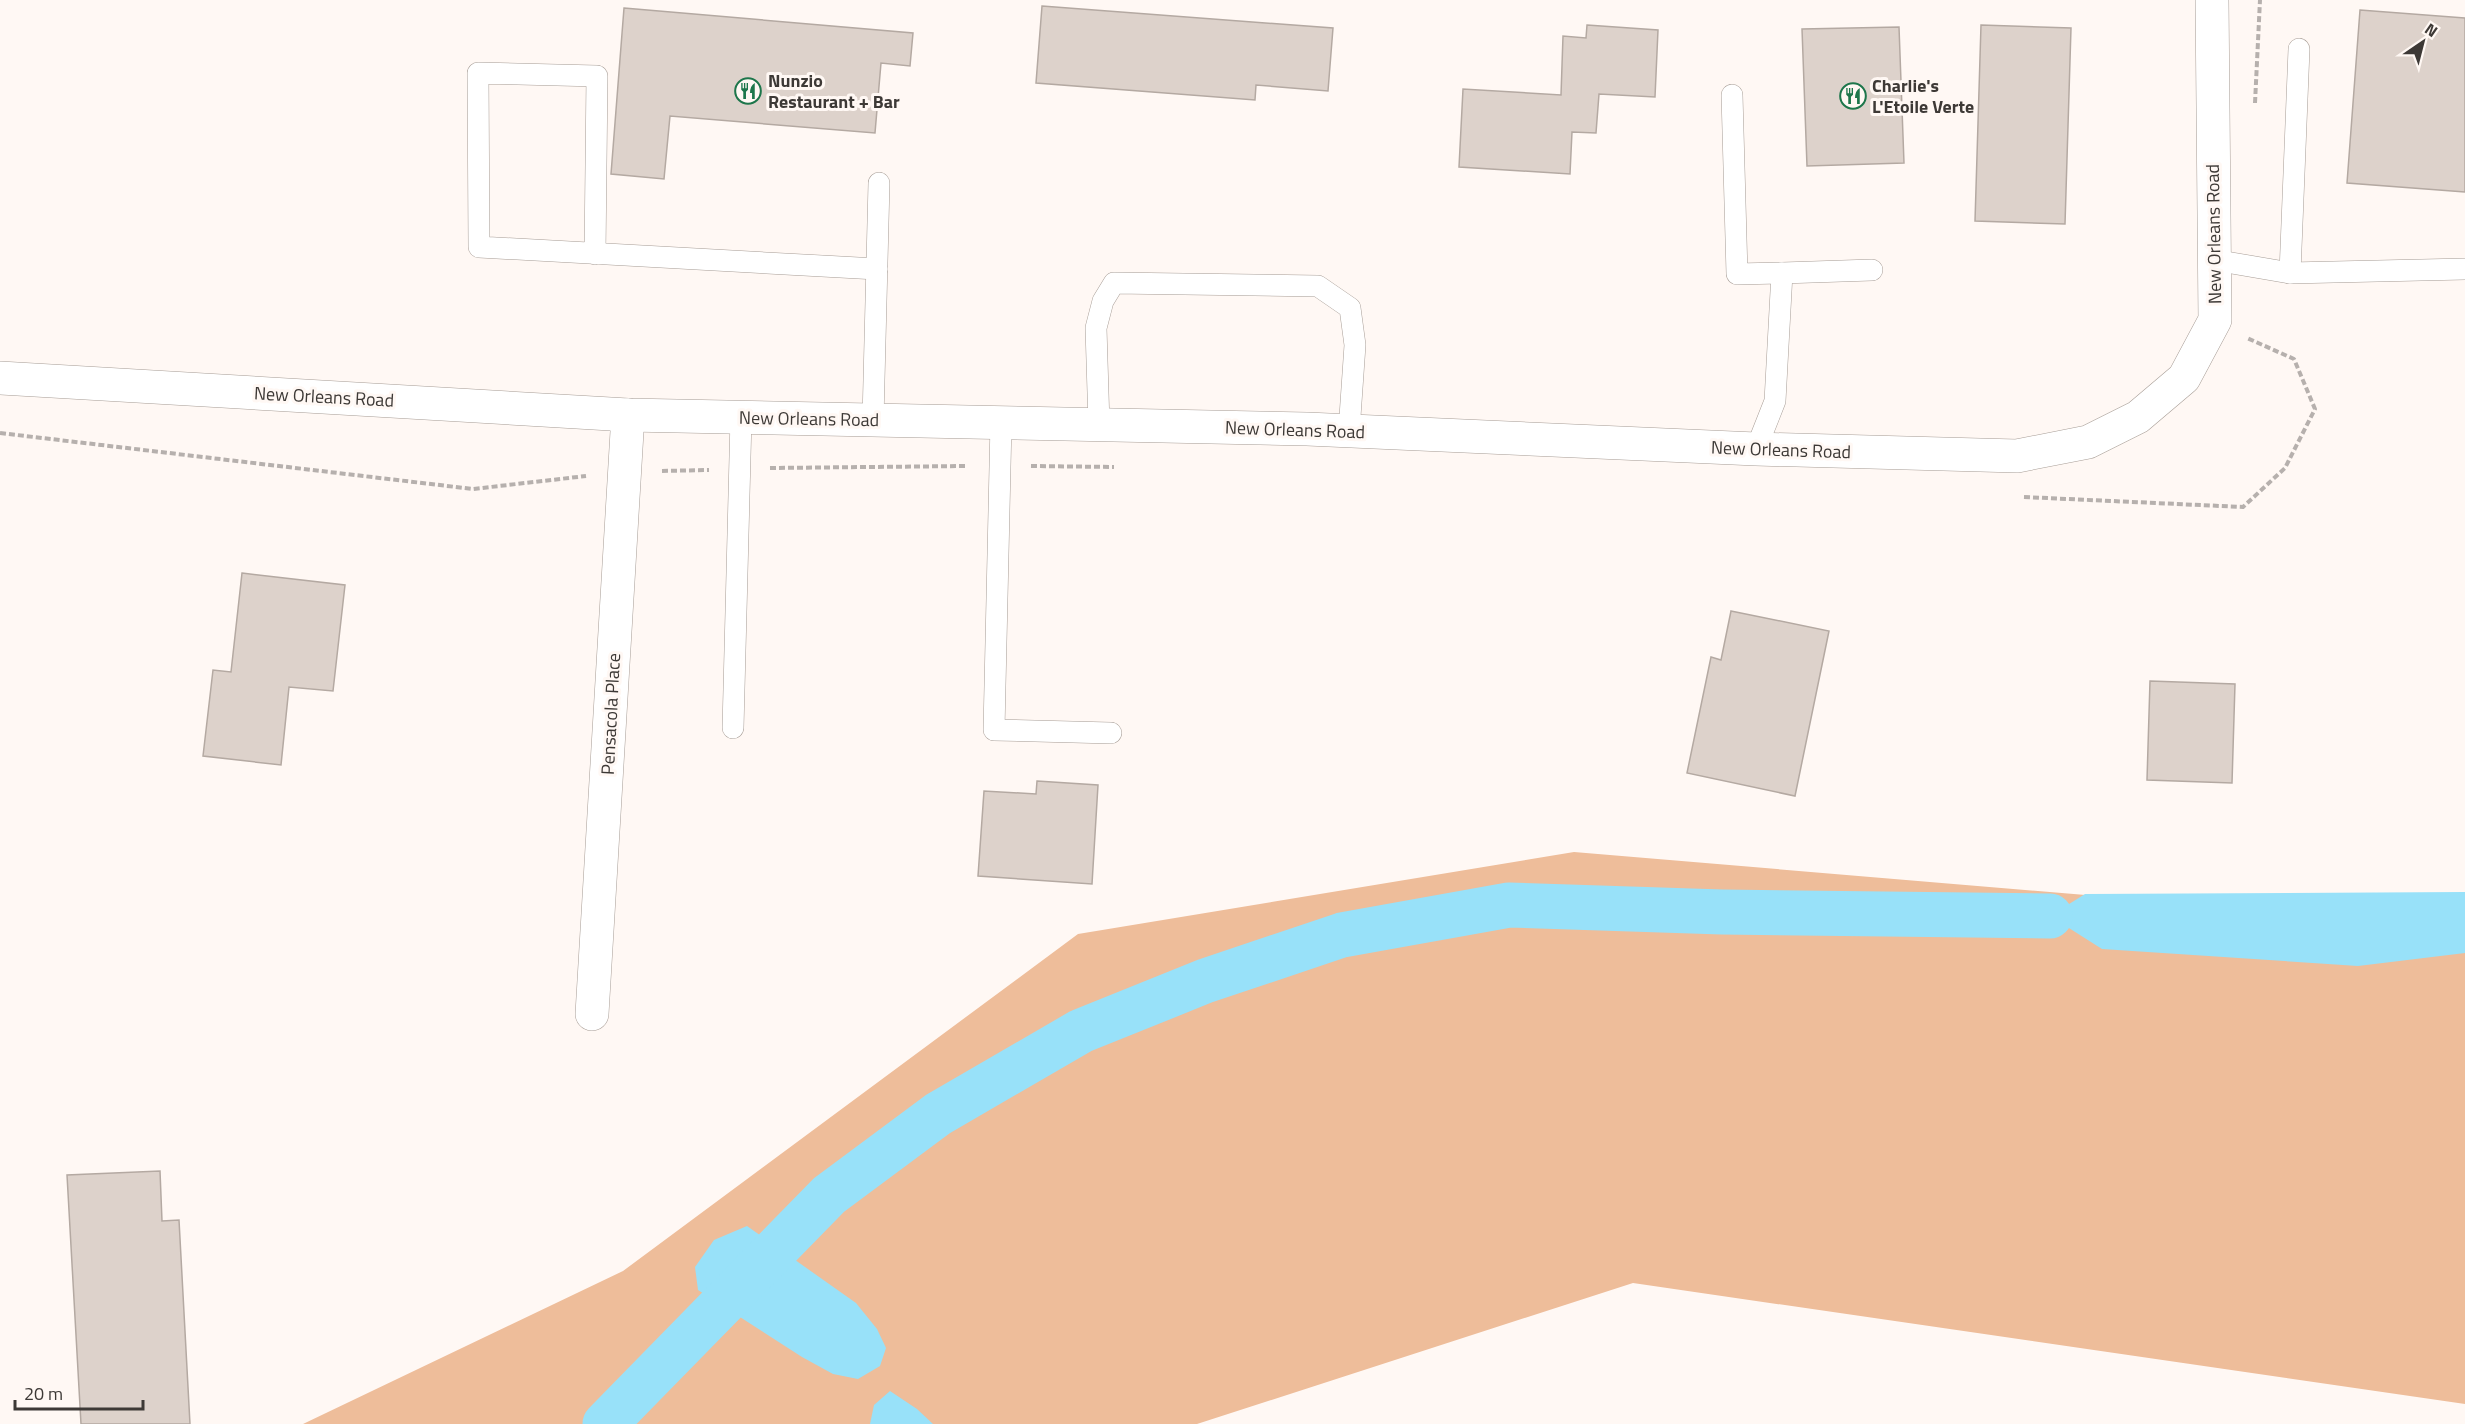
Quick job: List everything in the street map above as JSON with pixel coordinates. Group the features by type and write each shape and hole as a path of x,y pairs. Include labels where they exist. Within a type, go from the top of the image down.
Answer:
{"street":[{"name":"New Orleans Road","path":"0,378 628,415 1349,431 1756,449 2016,456 2088,442 2138,417 2184,378 2215,320 2212,0"},
{"name":"Pensacola Place","path":"592,1014 628,415"}],"lane":[{"path":"2290,273 2299,49"},
{"path":"595,254 597,76 478,73 478,247 595,254 877,269"},
{"path":"1732,95 1737,274 1872,270"},
{"path":"873,420 879,183"},
{"path":"2214,260 2290,273 2465,269"},
{"path":"1756,449 1775,401 1782,273"},
{"path":"1099,425 1096,328 1103,301 1114,283 1318,286 1350,308 1354,345 1349,431"},
{"path":"733,728 741,418"},
{"path":"1001,423 994,730 1111,733"}],"shaded area":[{"path":"1574,852 2465,927 2465,1404 1633,1283 1197,1424 303,1424 623,1271 1078,934"}],"water":[{"path":"2465,892 2465,953 2358,966 2102,949 2050,916 2085,894"},
{"path":"747,1226 856,1303 877,1329 886,1348 880,1366 858,1379 833,1374 802,1357 698,1290 695,1267 714,1240"},
{"path":"890,1391 917,1409 933,1424 870,1424 874,1405"}],"building":[{"path":"1042,6 1333,28 1328,91 1256,85 1255,100 1036,83"},
{"name":"Nunzio Restaurant + Bar","path":"624,8 913,33 910,66 881,63 875,133 670,116 664,179 611,174"},
{"path":"2360,10 2465,18 2465,192 2347,183"},
{"path":"1587,25 1658,30 1655,97 1599,94 1596,133 1572,132 1570,174 1459,167 1463,89 1561,95 1563,36 1586,38"},
{"path":"1981,25 2071,28 2065,224 1975,221"},
{"name":"Charlie's L'Etoile Verte","path":"1899,27 1904,163 1807,166 1802,29"},
{"path":"242,573 345,585 333,691 289,687 281,765 203,756 213,670 231,672"},
{"path":"1731,611 1829,631 1795,796 1687,773 1711,657 1721,660"},
{"path":"2150,681 2235,684 2232,783 2147,780"},
{"path":"1037,781 1098,785 1092,884 978,876 984,791 1036,794"},
{"path":"160,1171 162,1221 179,1220 190,1424 81,1424 67,1175"}],"waterway":[{"path":"605,1424 829,1195 938,1114 1081,1031 1205,981 1342,935 1509,905 1722,912 2050,916"}],"place":[{"name":"Nunzio Restaurant + Bar","path":"748,91"},
{"name":"Charlie's L'Etoile Verte","path":"1853,96"}]}
